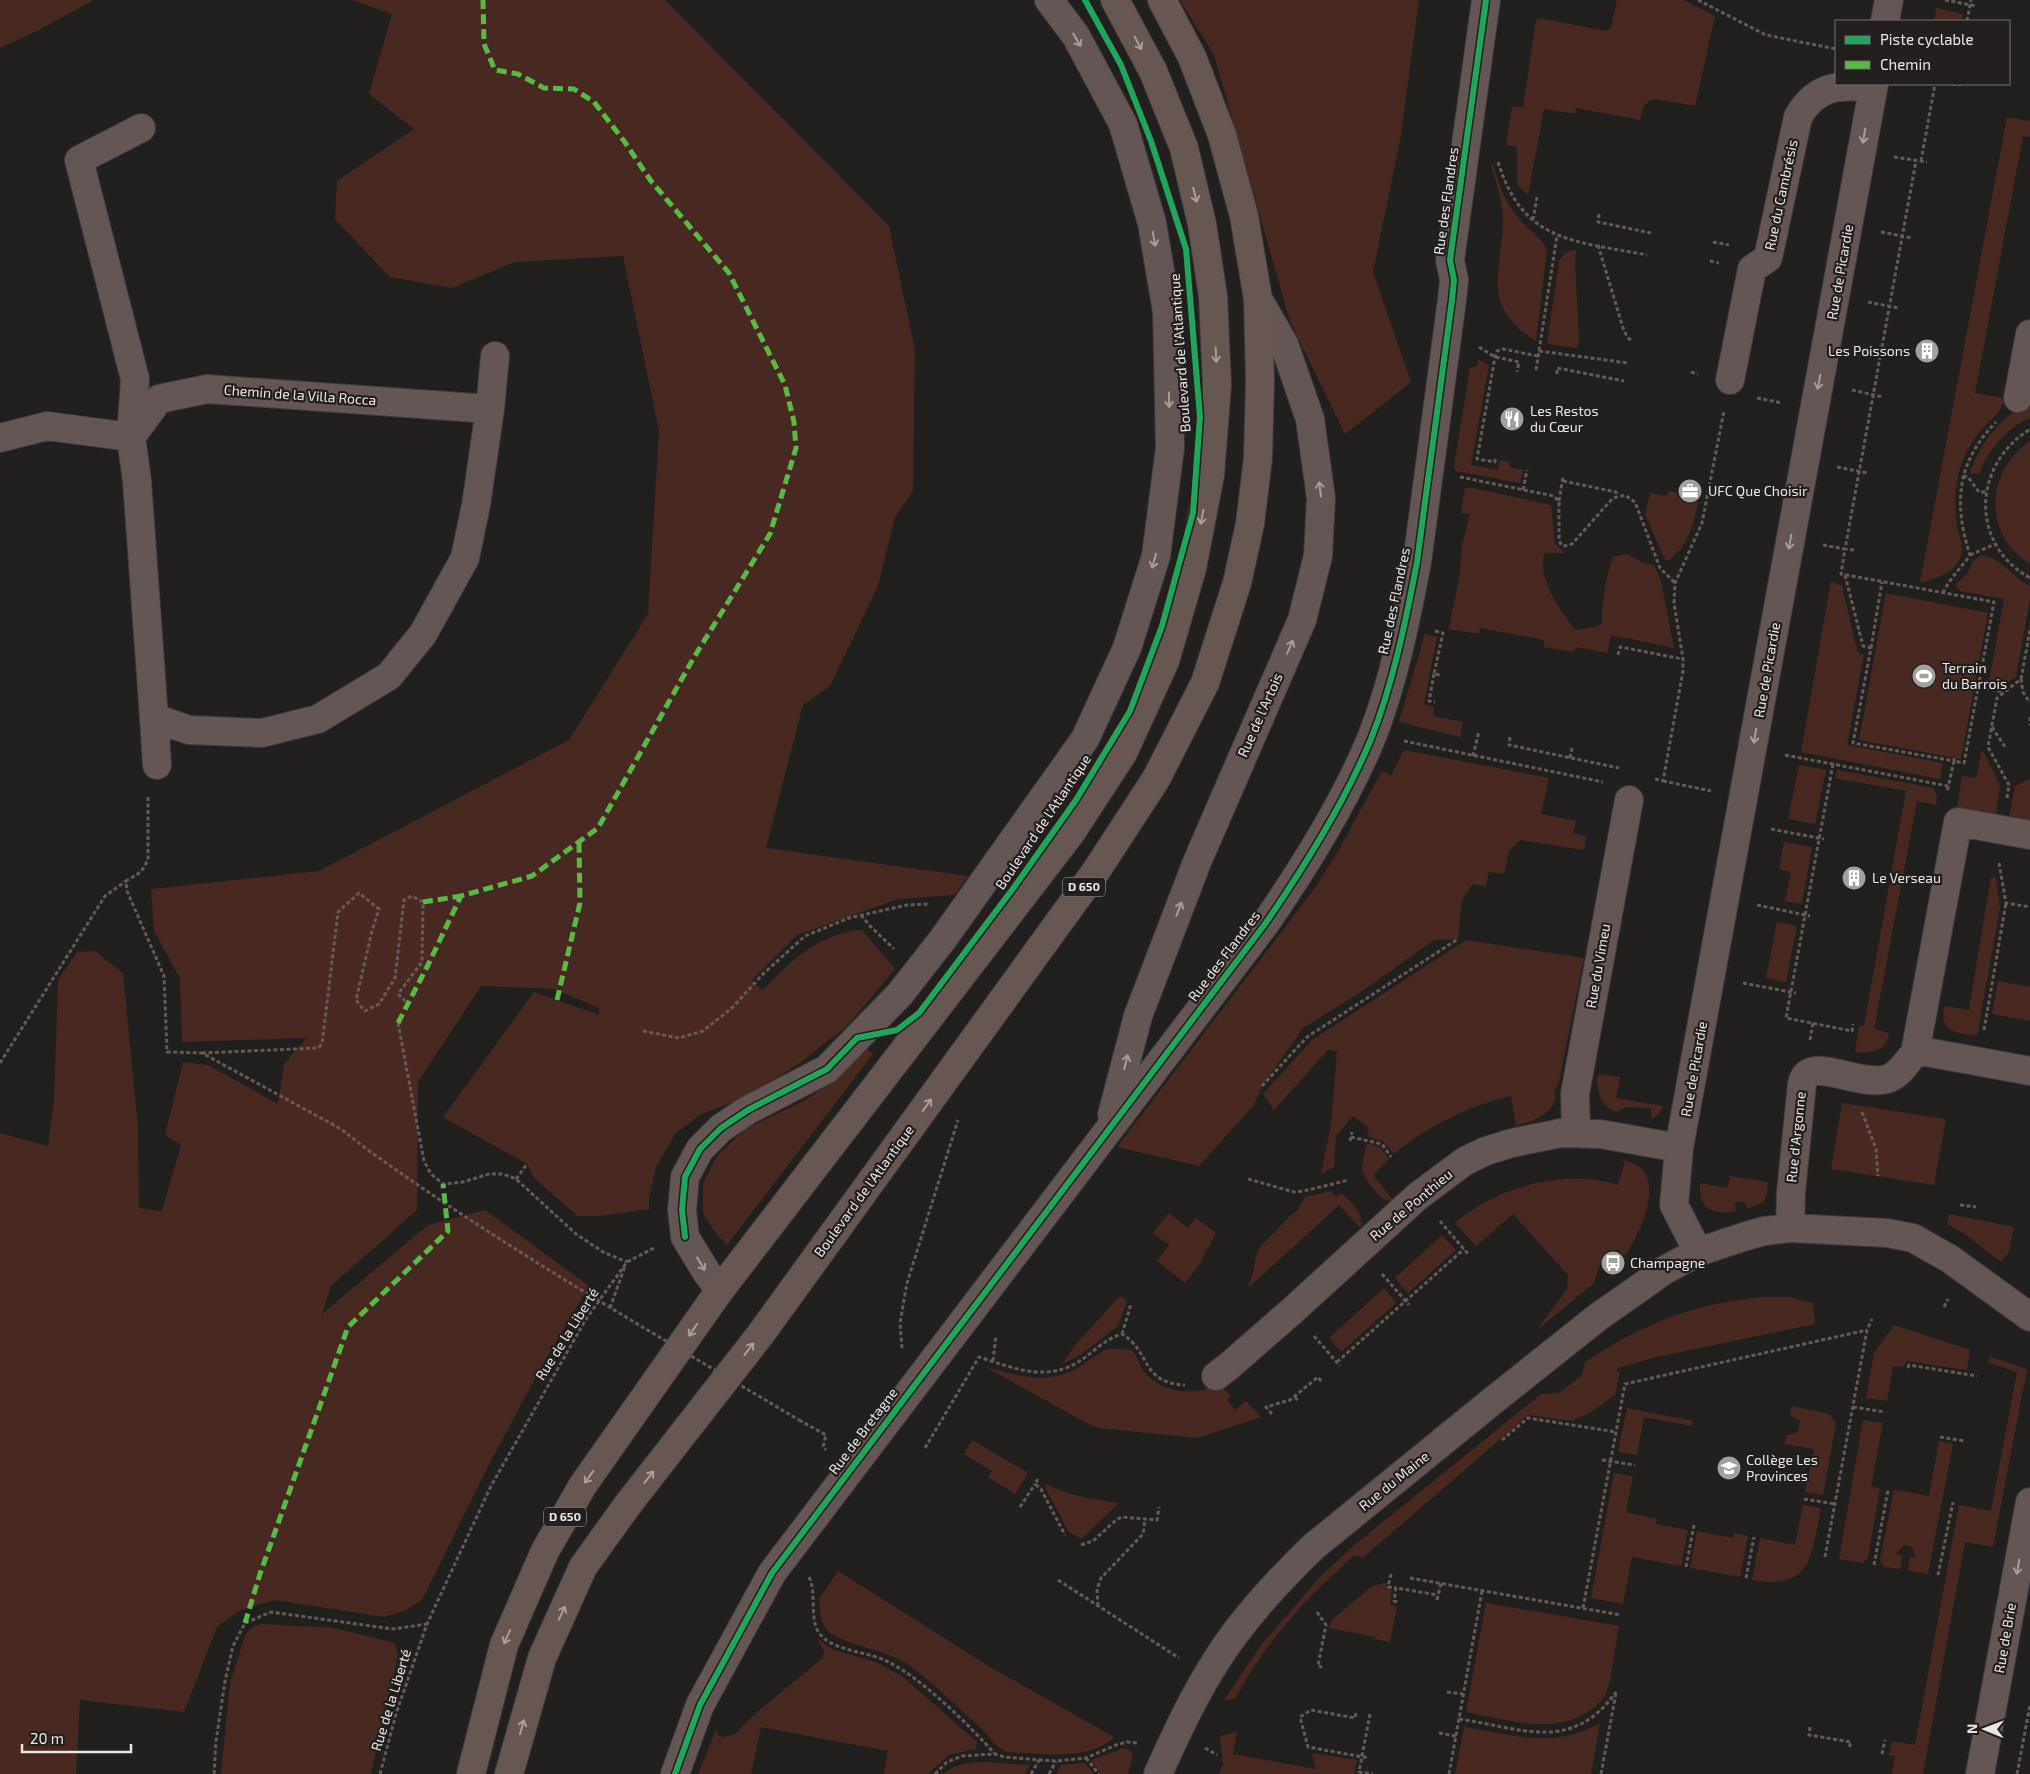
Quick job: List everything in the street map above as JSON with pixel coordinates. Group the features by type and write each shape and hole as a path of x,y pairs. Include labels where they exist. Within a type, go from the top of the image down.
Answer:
{"main road":[{"name":"Boulevard de l'Atlantique","path":"471,1774 504,1645 545,1551 583,1485 720,1290 1070,834 1123,754 1165,661 1192,568 1210,475 1217,385 1213,296 1202,224 1184,148 1153,71 1115,0"},
{"name":"Boulevard de l'Atlantique","path":"509,1774 542,1658 583,1567 629,1503 760,1336 1096,870 1156,779 1205,683 1237,583 1250,524 1258,458 1260,380 1258,299 1244,216 1222,135 1192,58 1162,0"}],"street":[{"name":"Boulevard de l'Atlantique","path":"720,1290 685,1237 682,1210 686,1177 700,1148 721,1128 748,1110 827,1069 900,994 971,900 1084,740 1127,648 1156,556 1170,448 1167,312 1152,223 1122,124 1076,36 1049,0"},
{"name":"Rue des Flandres","path":"1109,1127 1265,924 1301,872 1357,770 1381,710 1410,599 1429,471 1454,280 1450,260 1486,0"},
{"path":"1885,20 1889,0"},
{"name":"Rue du Cambrésis","path":"1727,392 1752,269 1768,258 1798,117 1810,99 1830,88 1873,86"},
{"name":"Rue de Picardie","path":"1698,1252 1674,1205 1679,1148 1873,86"},
{"path":"141,128 79,160 135,379 131,438 137,481 157,765"},
{"name":"Rue de l'Artois","path":"1109,1127 1138,1016 1197,862 1302,620 1318,556 1321,498 1310,419 1284,344 1258,299"},
{"path":"2018,398 2030,334"},
{"path":"154,718 189,730 262,733 318,719 389,676 423,634 464,558 476,505 490,409 495,356"},
{"name":"Chemin de la Villa Rocca","path":"131,438 159,399 207,389 490,409"},
{"path":"0,438 47,426 131,438"},
{"name":"Rue du Vimeu","path":"1576,1133 1575,1094 1631,788"},
{"path":"2030,835 1958,822 1915,1053 1926,1052 2030,1071"},
{"name":"Rue d'Argonne","path":"1790,1228 1793,1164 1804,1077 1810,1072 1819,1072 1865,1080 1888,1079 1904,1068 1915,1053"},
{"name":"Rue de Bretagne","path":"675,1774 700,1705 772,1573 1109,1127"},
{"name":"Rue de Ponthieu","path":"1216,1376 1292,1311 1418,1196 1465,1162 1486,1151 1512,1143 1561,1133 1600,1134 1679,1148"},
{"name":"Rue du Maine","path":"1158,1774 1178,1728 1219,1657 1240,1627 1288,1571 1313,1547 1598,1318 1663,1271 1698,1252 1764,1231 1790,1228 1887,1233 1913,1238 1950,1259 2030,1317"},
{"name":"Rue de Brie","path":"1980,1774 2030,1502"}],"path":[{"path":"1698,0 1766,35 1835,48"},
{"path":"1944,0 1976,6"},
{"path":"1967,20 1971,0"},
{"path":"1921,161 1935,85"},
{"path":"1496,158 1508,189 1523,212 1544,230 1557,236 1647,255"},
{"path":"1882,582 1854,743 1954,759 1964,763 1994,602 1841,574 1916,160"},
{"path":"1533,220 1537,197"},
{"path":"1599,214 1598,222 1651,232"},
{"path":"1536,370 1557,236"},
{"path":"1713,242 1736,246"},
{"path":"1598,245 1624,332 1629,340 1632,340"},
{"path":"1476,343 1482,350 1495,357 1520,362 1518,372"},
{"path":"1495,459 1495,462 1477,459 1497,351 1503,349 1538,356"},
{"path":"1539,351 1628,363"},
{"path":"1557,374 1558,368 1624,381"},
{"path":"1663,781 1683,671 1674,603 1675,583 1702,524 1727,392"},
{"path":"1755,397 1783,402 1781,411"},
{"path":"1970,555 1962,530 1960,516 1963,476 1968,460 1978,441 2018,398"},
{"path":"2030,430 2011,443 2001,456 1992,471 1986,492 1987,519 1996,544 2009,562 2030,578"},
{"path":"1523,490 1527,470"},
{"path":"1429,471 1554,496 1559,502"},
{"path":"1963,476 1968,477 1979,492 1986,492"},
{"path":"1618,495 1616,492 1563,479 1559,502 1559,540 1561,545 1568,546 1572,544 1613,498 1618,495 1626,495 1635,502 1660,568 1675,583"},
{"path":"1790,539 1854,550"},
{"path":"1943,593 1948,583 1956,576 1970,555 1996,544"},
{"path":"1845,575 1863,646 1871,648"},
{"path":"2030,630 2021,679 2022,692 2030,703"},
{"path":"1435,702 1430,701 1443,632"},
{"path":"1618,655 1620,647 1683,660"},
{"path":"1434,674 1440,675"},
{"path":"1978,688 2005,692 2021,679"},
{"path":"2030,717 2030,725"},
{"path":"1992,726 2005,747"},
{"path":"1473,756 1479,731"},
{"path":"1510,737 1508,745 1617,768 1631,788"},
{"path":"1399,740 1631,788 1663,781 1717,793"},
{"path":"1570,758 1572,748"},
{"path":"1752,749 1948,786 1954,759"},
{"path":"1833,764 1786,1018 1852,1031 1853,1024"},
{"path":"0,1062 105,896 141,872 148,860 148,784 157,765"},
{"path":"1738,823 1824,839"},
{"path":"126,881 127,890 164,976 167,1052 202,1053 318,1048 322,1044 338,912 359,893 379,909 356,1000 365,1011 379,1004 395,978 404,900 412,896 424,902 422,962 398,994 408,1004"},
{"path":"1725,899 1810,916"},
{"path":"643,1031 679,1038 702,1032 732,1008 763,974 805,936 849,918 907,905 971,900"},
{"path":"1979,1061 2006,902"},
{"path":"861,915 897,952"},
{"path":"1262,1086 1307,1037 1458,939"},
{"path":"1711,976 1796,993"},
{"path":"398,1023 419,1142 424,1161 431,1174 443,1184 463,1182 490,1174 503,1174 516,1179 576,1234 603,1252 627,1262 610,1308"},
{"path":"202,1053 342,1128 368,1150 432,1195 610,1308 826,1435"},
{"path":"1865,1080 1861,1106 1862,1114 1872,1134 1876,1149 1878,1176"},
{"path":"915,1384 902,1348 900,1323 907,1283 959,1116"},
{"path":"1352,1132 1351,1139 1382,1144 1391,1157"},
{"path":"516,1179 527,1164"},
{"path":"1248,1179 1294,1192 1349,1180"},
{"path":"1418,1196 1468,1254"},
{"path":"1960,1205 1976,1207"},
{"path":"1337,1362 1464,1249"},
{"path":"1396,1290 1409,1305"},
{"path":"925,1448 979,1357 1041,1373 1064,1370 1109,1340 1122,1334 1131,1304"},
{"path":"1825,1557 1867,1330 1872,1319"},
{"path":"1583,1608 1625,1384 1867,1330"},
{"path":"1122,1334 1135,1344 1152,1372 1164,1381 1176,1385 1189,1385 1206,1382 1216,1376"},
{"path":"1327,1350 1340,1366"},
{"path":"1908,1368 1908,1364 1977,1376"},
{"path":"1272,1414 1266,1407 1295,1397 1318,1377 1322,1382"},
{"path":"1295,1397 1299,1402"},
{"path":"1853,1407 1885,1412"},
{"path":"1502,1440 1528,1418 1591,1430 1616,1432"},
{"path":"1940,1437 1965,1441"},
{"path":"1602,1460 1634,1466"},
{"path":"1020,1507 1038,1479"},
{"path":"1035,1484 1041,1488 1065,1535"},
{"path":"1874,1565 1888,1490"},
{"path":"1804,1499 1835,1504"},
{"path":"1938,1575 1953,1502"},
{"path":"1081,1545 1093,1541 1116,1520 1122,1517 1157,1520 1160,1507"},
{"path":"1098,1606 1097,1588 1101,1578 1143,1534 1145,1519"},
{"path":"1686,1567 1694,1526"},
{"path":"1746,1578 1754,1537"},
{"path":"807,1574 810,1580 818,1632 843,1647 881,1658 907,1672 957,1715 995,1754 1004,1758 1056,1761 1086,1758 1127,1742 1146,1744"},
{"path":"1391,1574 1388,1586 1438,1595"},
{"path":"1410,1578 1621,1615"},
{"path":"1058,1580 1182,1660"},
{"path":"1437,1600 1441,1583"},
{"path":"1396,1588 1394,1601 1397,1602"},
{"path":"1449,1774 1482,1590"},
{"path":"214,1774 216,1741 225,1681 233,1646 245,1623 271,1612 393,1628 427,1624"},
{"path":"1317,1612 1326,1625 1318,1666 1322,1667"},
{"path":"1447,1692 1463,1694"},
{"path":"1459,1719 1531,1732 1554,1733 1587,1721 1607,1704 1616,1692 1601,1774"},
{"path":"2017,1774 2030,1706"},
{"path":"1356,1713 1356,1718 1311,1710 1300,1718 1308,1747 1369,1758"},
{"path":"1370,1714 1359,1772 1373,1774"},
{"path":"1810,1727 1809,1735 1850,1742 1849,1748"},
{"path":"1439,1733 1456,1736"},
{"path":"1882,1754 1885,1740"},
{"path":"935,1774 947,1762 962,1756 995,1754"},
{"path":"1086,1758 1099,1774"},
{"path":"1031,1774 1039,1760"},
{"path":"1049,1774 1056,1761"}],"shaded area":[{"path":"0,0 94,0 37,31 0,48"},
{"path":"352,0 665,0 889,226 915,350 913,491 895,517 878,586 830,686 803,705 766,848 968,876 954,895 898,899 797,935 752,980 762,991 794,960 818,943 846,932 862,930 895,969 847,1026 801,1062 747,1097 701,1114 675,1134 656,1167 649,1198 649,1209 598,1216 578,1216 535,1179 527,1164 443,1117 534,992 599,1015 599,1008 554,989 481,986 418,1082 417,1210 331,1286 322,1314 428,1225 485,1210 589,1286 548,1355 487,1468 422,1600 404,1611 384,1617 275,1600 240,1610 217,1627 184,1712 80,1700 76,1774 0,1774 0,1133 48,1146 54,1102 58,980 77,952 95,951 123,973 138,1127 139,1208 162,1211 181,1145 165,1135 183,1062 208,1065 278,1104 284,1064 307,1038 182,1042 180,978 154,931 151,889 319,871 569,740 648,614 659,431 623,256 514,262 452,288 390,277 335,219 337,181 414,129 369,94 392,14"},
{"path":"1180,0 1419,0 1401,135 1373,272 1411,382 1345,434 1290,321 1214,55"},
{"path":"1617,0 1683,0 1715,16 1695,106 1655,99 1651,100 1643,109 1640,120 1576,108 1575,114 1544,109 1528,195 1517,185 1517,147 1506,145 1512,107 1523,107 1536,20 1539,18 1606,31 1611,28"},
{"path":"1936,8 1963,14 1962,20 1934,20"},
{"path":"2007,117 2030,121 2030,137 2023,136 1975,393 2004,398 2003,404 1999,412 1970,445 1959,471 1955,505 1962,547 1961,556 1949,571 1920,583"},
{"path":"1491,165 1493,165 1507,202 1547,250 1536,341 1518,327 1506,314 1500,300 1498,271 1503,217 1500,197"},
{"path":"1576,250 1579,339 1577,348 1547,344 1559,261 1565,253"},
{"path":"1478,359 1489,365 1471,465 1498,470 1500,460 1510,462 1509,467 1523,470 1520,483 1456,471 1454,467 1470,368 1477,366"},
{"path":"2030,403 2030,418 2021,422 1999,441 1987,457 1979,474 1970,473 1974,462 1993,432 2010,415"},
{"path":"2030,441 2030,564 2014,551 2004,536 1997,520 1995,502 1998,485 2005,469 2015,454"},
{"path":"1465,488 1551,505 1555,544 1565,553 1547,553 1544,555 1544,574 1552,595 1575,630 1591,628 1602,624 1604,590 1613,557 1627,554 1643,563 1654,565 1661,581 1674,648 1611,635 1607,653 1576,647 1574,652 1544,647 1544,640 1480,628 1479,634 1449,629 1460,572 1462,545 1470,514 1461,513"},
{"path":"1668,491 1699,497 1690,532 1681,548 1668,561 1665,560 1645,514 1650,493 1667,496"},
{"path":"1981,555 1993,559 2030,586 2030,599 2016,677 2006,684 1989,681 2004,599 1960,591 1956,586 1967,574 1973,561"},
{"path":"1831,581 1842,586 1857,650 1859,654 1864,655 1847,745 1943,763 1940,779 1801,752"},
{"name":"Terrain du Barrois","path":"1886,593 1988,613 1961,759 1859,740"},
{"path":"1425,634 1437,637 1424,704 1434,707 1433,716 1463,722 1460,737 1399,722"},
{"path":"1982,749 2000,785 1996,815 1957,808 1962,776 1976,778"},
{"path":"1404,750 1549,778 1541,814 1576,821 1573,833 1586,836 1584,850 1520,840 1509,851 1504,874 1489,872 1486,886 1473,884 1462,900 1458,939 1434,940 1361,992 1303,1028 1262,1086 1254,1105 1199,1166 1117,1147 1315,888 1337,853 1382,771 1391,776"},
{"path":"1799,765 1826,770 1815,824 1788,819"},
{"path":"1837,770 1933,788 1937,795 1936,805 1917,801 1874,1029 1889,1033 1888,1039 1882,1047 1872,1052 1855,1052 1859,1026 1864,1026 1906,791 1835,778"},
{"path":"2030,779 2030,820 2009,817 2015,786"},
{"path":"1784,842 1812,847 1802,904 1785,901 1791,872 1779,869"},
{"path":"1991,877 1996,878 2000,908 1977,1036 1951,1030 1947,1027 1943,1015 1944,1006 1969,1010"},
{"path":"1777,922 1797,926 1786,982 1766,978"},
{"path":"1466,940 1584,958 1558,1086 1555,1087 1554,1093 1556,1095 1551,1108 1541,1116 1516,1126 1511,1096 1496,1100 1449,1118 1420,1135 1394,1154 1384,1142 1367,1136 1369,1128 1353,1116 1336,1136 1334,1167 1321,1174 1331,1125 1337,1051 1328,1050 1274,1110 1263,1094 1312,1040"},
{"path":"1998,981 2030,987 2030,1021 1992,1014"},
{"path":"867,1049 873,1054 727,1245 715,1232 703,1213 703,1184 717,1156 745,1129 802,1102 835,1080"},
{"path":"1598,1074 1620,1077 1616,1098 1663,1106 1658,1115 1651,1119 1651,1108 1626,1107 1617,1112 1611,1110 1600,1097"},
{"path":"1842,1103 1946,1119 1934,1185 1831,1169"},
{"path":"1367,1143 1380,1147 1389,1159 1373,1175 1393,1200 1388,1201 1382,1198 1365,1178 1362,1168"},
{"path":"1625,1160 1641,1168 1648,1182 1648,1204 1635,1239 1624,1256 1618,1249 1599,1267 1594,1283 1536,1331 1567,1289 1568,1275 1513,1214 1476,1246 1455,1223 1471,1210 1490,1199 1532,1184 1576,1179 1598,1180 1618,1185"},
{"path":"1730,1176 1768,1182 1764,1201 1747,1208 1744,1201 1734,1203 1736,1211 1720,1212 1709,1209 1702,1199 1700,1183 1727,1188"},
{"path":"1331,1191 1336,1197 1341,1193 1343,1194 1354,1206 1360,1214 1360,1228 1339,1205 1248,1288 1256,1255 1260,1247 1293,1213 1296,1213 1305,1197"},
{"path":"1169,1213 1188,1228 1196,1218 1216,1233 1199,1265 1185,1283 1157,1261 1169,1245 1153,1233"},
{"path":"1949,1214 2014,1227 2009,1252 2001,1262 1965,1234 1947,1224"},
{"path":"1442,1235 1456,1250 1408,1293 1395,1278"},
{"path":"1384,1288 1396,1303 1341,1352 1329,1338"},
{"path":"1120,1296 1127,1301 1118,1326 1080,1355 1065,1363 1075,1345"},
{"path":"1765,1297 1789,1297 1813,1303 1815,1324 1657,1357 1617,1368 1617,1372 1620,1372 1615,1395 1588,1414 1572,1421 1528,1415 1364,1557 1354,1556 1337,1571 1303,1604 1273,1640 1235,1699 1224,1700 1262,1644 1319,1578 1352,1547 1541,1394 1559,1393 1582,1375 1585,1362 1628,1336 1649,1326 1670,1317 1715,1304"},
{"path":"1894,1325 1970,1350 1967,1370 1906,1361 1904,1367 1893,1366 1887,1401 1866,1398 1874,1353"},
{"path":"1107,1349 1130,1350 1137,1357 1145,1373 1152,1380 1170,1389 1180,1391 1201,1390 1219,1382 1231,1397 1227,1400 1235,1410 1246,1401 1261,1417 1197,1438 1098,1428 986,1367 1030,1377 1052,1377 1074,1370"},
{"path":"1991,1357 2027,1369 1993,1547 1965,1542 1923,1774 1892,1774 1895,1756 1889,1755 1892,1741 1915,1745 1959,1505 1991,1511 2017,1372 1987,1362"},
{"path":"1792,1406 1826,1413 1830,1415 1836,1424 1823,1495 1805,1492 1814,1449 1785,1444 1786,1436 1798,1432 1800,1421 1790,1415"},
{"path":"1627,1408 1693,1421 1692,1426 1644,1417 1637,1455 1618,1452"},
{"path":"1863,1420 1883,1423 1871,1487 1880,1488 1868,1558 1863,1563 1839,1559"},
{"path":"972,1440 1028,1473 1015,1494 988,1477 992,1471 964,1454"},
{"path":"1939,1441 1953,1444 1928,1574 1908,1570 1910,1557 1916,1558 1912,1547 1904,1545 1896,1554 1902,1556 1901,1569 1884,1567 1880,1559 1894,1490 1929,1496"},
{"path":"1614,1473 1633,1476 1626,1512 1657,1519 1656,1524 1688,1530 1681,1566 1632,1557 1623,1604 1591,1598"},
{"path":"1047,1484 1082,1497 1119,1503 1081,1539 1068,1531 1045,1487"},
{"path":"1803,1505 1821,1508 1815,1541 1806,1566 1798,1574 1787,1580 1772,1582 1752,1580 1760,1538 1795,1545"},
{"path":"1697,1531 1733,1538 1734,1533 1748,1536 1740,1577 1690,1568"},
{"path":"838,1571 990,1667 1114,1737 1104,1745 1078,1753 1048,1754 1007,1752 1003,1750 935,1686 906,1663 886,1654 848,1642 829,1632 823,1623 819,1599"},
{"path":"1386,1584 1385,1589 1392,1590 1390,1605 1397,1606 1390,1642 1375,1639 1375,1637 1329,1628 1332,1620 1372,1586"},
{"path":"1486,1603 1619,1626 1609,1684 1601,1701 1586,1713 1572,1720 1558,1723 1527,1723 1466,1712"},
{"path":"262,1624 334,1628 395,1643 398,1656 371,1774 221,1774 230,1683 246,1633 254,1626"},
{"path":"818,1639 832,1649 878,1663 903,1677 977,1742 976,1749 949,1755 928,1774 884,1774 888,1751 761,1727 751,1774 698,1774 716,1730 718,1735 722,1737 738,1732 763,1707 823,1658 824,1652"},
{"path":"1600,1723 1591,1774 1455,1774 1464,1727 1517,1736 1550,1738 1583,1731"},
{"path":"1237,1732 1233,1754 1316,1769 1312,1753 1357,1760 1354,1774 1219,1774 1223,1763 1220,1736"},
{"path":"1124,1748 1130,1750 1133,1755 1128,1774 1102,1774 1091,1760"},
{"path":"981,1762 1030,1765 1025,1774 943,1774 961,1765"},
{"path":"1085,1763 1094,1774 1056,1774 1061,1765"}],"marked path":[{"path":"398,1023 461,896 532,876 598,828 693,659 770,534 796,448 794,422 785,385 729,273 651,181 624,141 594,102 574,89 544,88 518,74 495,70 484,44 483,0"},
{"path":"557,1000 580,903 579,843"},
{"path":"423,902 461,896"},
{"path":"245,1623 260,1574 348,1327 448,1231 443,1184"}],"cycle path":[{"path":"685,1237 682,1210 685,1177 700,1149 721,1128 748,1110 827,1069 857,1038 897,1030 919,1013 1012,890 1076,800 1130,711 1162,626 1193,513 1200,417 1186,249 1151,141 1121,65 1085,0"},
{"path":"675,1774 700,1705 772,1573 1265,924 1323,834 1349,787 1371,739 1392,674 1417,562 1452,300 1454,280 1450,260 1486,0"}],"place":[{"name":"Les Poissons","path":"1927,351"},
{"name":"Les Restos du Cœur","path":"1512,419"},
{"name":"UFC Que Choisir","path":"1690,491"},
{"name":"Terrain du Barrois","path":"1924,676"},
{"name":"Le Verseau","path":"1854,878"},
{"name":"Champagne","path":"1613,1263"},
{"name":"Collège Les Provinces","path":"1729,1468"}]}
